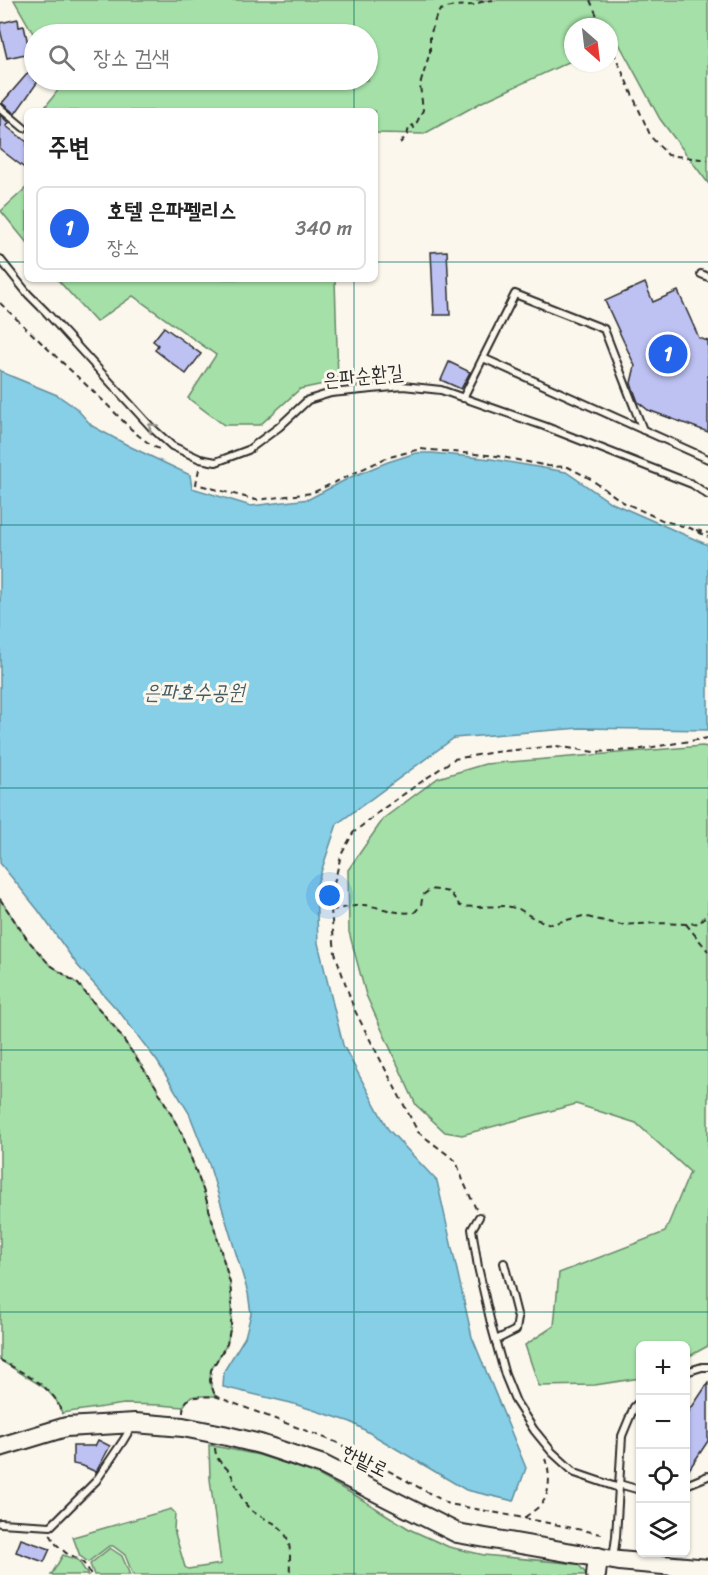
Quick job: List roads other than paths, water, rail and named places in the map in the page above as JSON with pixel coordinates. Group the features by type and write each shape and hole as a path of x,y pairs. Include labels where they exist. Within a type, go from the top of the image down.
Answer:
{"street":[{"name":"한밭로","path":"0,1447 66,1427 142,1424 183,1428 260,1444 323,1465 457,1533 610,1564 708,1569"}],"lane":[{"path":"0,108 24,128"},
{"name":"은파순환길","path":"0,259 28,294 151,427 172,446 200,463 216,462 248,450 279,427 308,400 332,393 403,386 441,390 544,426 692,484 708,495"},
{"path":"463,398 514,294 604,329 643,430"},
{"path":"483,358 708,459"},
{"path":"479,1217 472,1229 478,1267 505,1375 516,1402 552,1452 575,1473 636,1489"},
{"path":"496,1340 516,1330 518,1318 504,1263"},
{"path":"690,1371 708,1366"},
{"path":"610,1564 616,1537 622,1436 636,1405"},
{"path":"0,1523 51,1527 96,1481 129,1431 129,1424"},
{"path":"690,1483 708,1476"}],"water":[{"name":"은파호수공원","path":"0,370 57,395 76,408 92,426 190,475 192,488 251,506 309,499 351,477 388,462 416,453 432,453 491,459 566,472 610,502 708,545 708,730 580,728 454,738 337,824 316,887 318,943 343,1045 388,1129 437,1181 472,1337 526,1468 514,1501 466,1490 351,1422 291,1403 223,1387 224,1371 245,1337 251,1314 248,1293 209,1164 189,1113 157,1061 121,1014 78,966 38,910 0,863"}],"place":[{"name":"호텔 은파펠리스","path":"668,354"}]}
